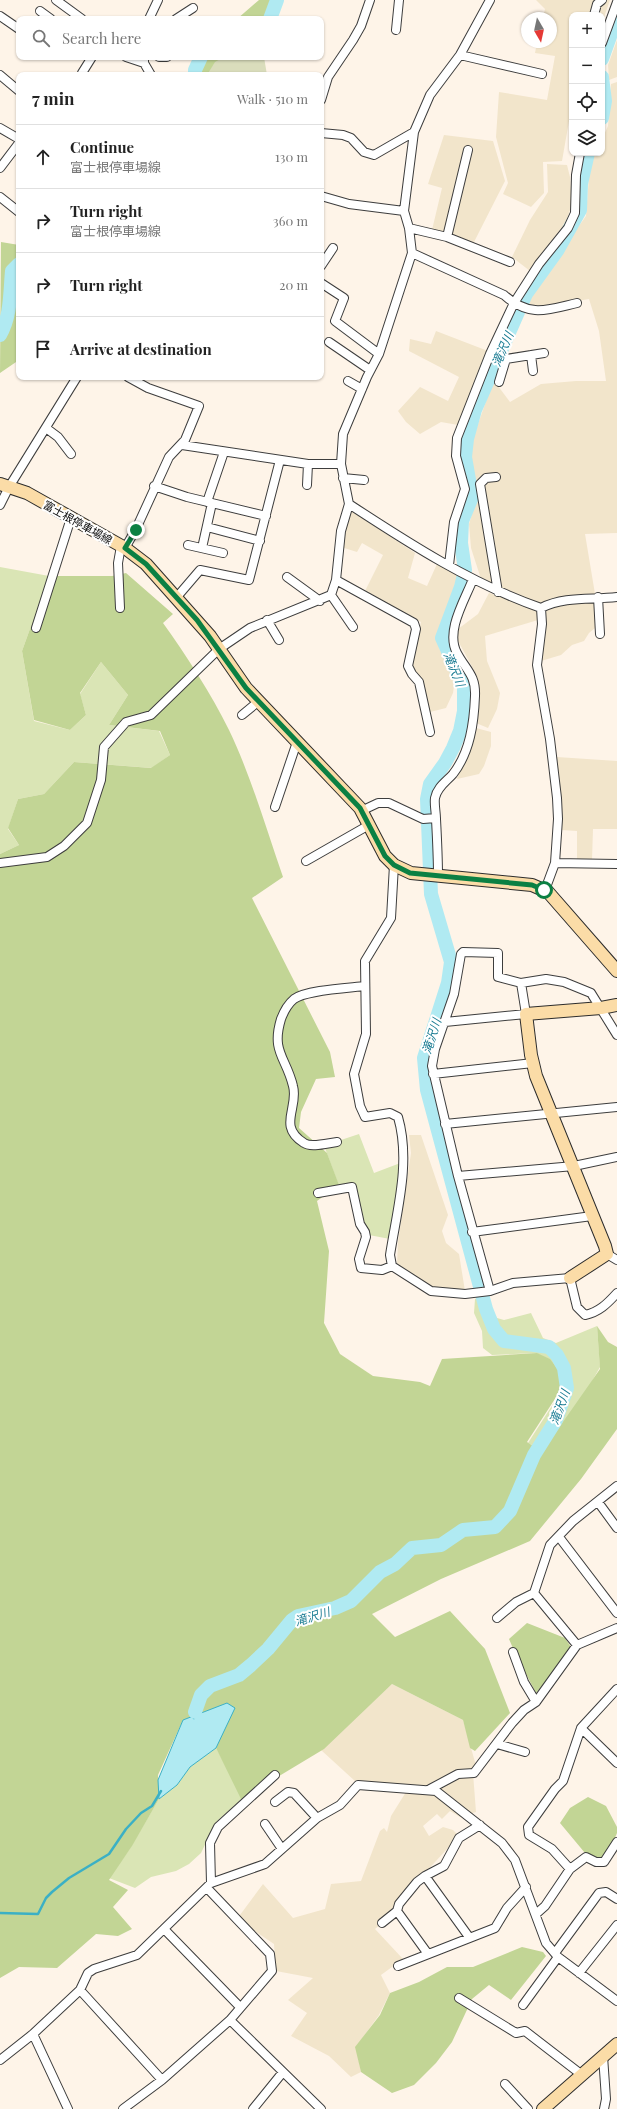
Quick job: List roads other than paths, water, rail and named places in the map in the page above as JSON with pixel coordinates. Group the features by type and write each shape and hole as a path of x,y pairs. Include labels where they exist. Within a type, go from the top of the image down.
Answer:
{"main road":[{"name":"富士根停車場線","path":"4,485 28,493 123,547 146,564 201,625 236,675 361,811 385,856 394,865 410,873 532,885 544,890 564,909 617,971"},
{"path":"570,1278 612,1257 592,1216 574,1166 550,1112 533,1063 526,1014 601,1008 617,1005"},
{"path":"543,2109 617,2044"}],"street":[{"path":"56,0 78,16"},
{"path":"150,16 158,0"},
{"path":"324,90 328,76 361,26 370,0"},
{"path":"396,30 399,0"},
{"path":"0,863 47,857 64,846 87,823 101,780 104,747 126,722 151,715 219,649 250,628 267,620 320,601 331,595 336,580 342,531 349,504 341,464 343,434 370,370 379,354 412,253 409,228 404,212 414,132 430,95 460,56 490,0"},
{"path":"595,12 597,4 602,0"},
{"path":"605,35 617,2"},
{"path":"181,16 193,8"},
{"path":"40,11 47,16"},
{"path":"0,16 16,28"},
{"path":"460,56 542,74"},
{"path":"83,72 90,60"},
{"path":"144,60 150,72"},
{"path":"0,75 16,88"},
{"path":"0,128 16,137"},
{"path":"324,134 343,135 351,138 364,152 374,155 414,132"},
{"path":"0,168 16,147"},
{"path":"446,237 468,150"},
{"path":"452,567 454,522 465,489 456,456 457,438 490,354 514,303 539,264 568,228 576,213 576,175 579,156"},
{"path":"0,197 16,210"},
{"path":"324,197 349,204 404,212"},
{"path":"409,228 446,237 510,262"},
{"path":"324,262 333,248"},
{"path":"412,253 504,295 514,303 530,311 551,309 577,303"},
{"path":"324,285 344,298 335,321 379,354"},
{"path":"328,342 370,370"},
{"path":"490,354 506,359 544,353"},
{"path":"531,355 533,371"},
{"path":"499,382 506,359"},
{"path":"0,505 4,485 46,428 75,380"},
{"path":"120,608 118,562 123,547 136,530 154,486 169,457 182,445 199,406 148,388 133,380"},
{"path":"348,381 362,390"},
{"path":"46,428 58,437 70,454"},
{"path":"182,445 308,464 341,464"},
{"path":"202,548 207,527 210,502 223,455"},
{"path":"176,598 200,570 249,580 280,460"},
{"path":"307,485 308,464"},
{"path":"496,477 486,478 480,484 498,592"},
{"path":"343,478 364,480"},
{"path":"154,486 266,516"},
{"path":"349,504 418,549 498,592 541,608 550,603 582,597 617,597"},
{"path":"36,628 71,518"},
{"path":"207,527 260,541"},
{"path":"188,545 223,553"},
{"path":"287,577 320,601"},
{"path":"438,876 435,797 443,782 452,774 460,762 467,746 474,717 476,694 474,678 457,653 453,644 454,623 472,578"},
{"path":"336,580 414,623 416,629 408,666 412,674 420,682 430,732"},
{"path":"331,595 353,626"},
{"path":"598,597 600,634"},
{"path":"541,608 542,624 537,665 550,739 557,798 558,838 556,863 544,890"},
{"path":"267,620 279,640"},
{"path":"242,715 259,701"},
{"path":"275,807 297,742"},
{"path":"361,811 378,803 389,803 423,819 436,818"},
{"path":"306,861 369,826"},
{"path":"556,863 617,864"},
{"path":"394,865 391,918 365,961 366,1034 354,1074 360,1106 365,1117 390,1113 398,1117 402,1131 404,1163 390,1255 392,1266 431,1291 465,1294 487,1292 513,1283 570,1278 577,1307 585,1315 594,1313 606,1305 617,1293"},
{"path":"487,1292 432,1066 435,1049 454,994 463,952 498,953 498,977 520,983 546,979 564,982 591,993 617,1035"},
{"path":"445,1022 526,1014 520,983"},
{"path":"337,1142 311,1145 304,1144 292,1132 288,1122 293,1086 277,1043 278,1031 284,1010 293,999 303,993 365,986"},
{"path":"433,1074 533,1063"},
{"path":"445,1124 550,1112 617,1107"},
{"path":"458,1176 574,1166 617,1157"},
{"path":"318,1193 352,1187 360,1224 366,1237 359,1259 361,1268 382,1270 392,1266"},
{"path":"472,1232 592,1216"},
{"path":"497,1618 516,1602 534,1593 550,1545 573,1521 617,1486"},
{"path":"598,1502 617,1528"},
{"path":"559,1537 617,1613"},
{"path":"534,1593 577,1645"},
{"path":"430,1789 458,1774 474,1773 524,1710 536,1702 577,1645 617,1628"},
{"path":"513,1652 524,1682 536,1702"},
{"path":"570,1869 552,1849 529,1835 528,1827 554,1789 563,1781 581,1728 617,1689"},
{"path":"581,1728 615,1758"},
{"path":"496,1744 525,1752"},
{"path":"123,2109 162,2080 230,2020 272,1971 270,1954 209,1886 210,1843 218,1827 275,1775"},
{"path":"0,2060 32,2034 80,1990 88,1974 94,1969 137,1955 165,1930 209,1886 265,1864 317,1818 340,1805 358,1785 383,1786 402,1789 430,1789 436,1791 502,1842 515,1860 536,1914 542,1936 556,1955 617,2001"},
{"path":"275,1802 288,1792 294,1793 317,1818"},
{"path":"265,1824 282,1849"},
{"path":"382,1923 397,1911 399,1904 425,1876 444,1866 459,1838 480,1825"},
{"path":"536,1914 545,1906 570,1869 586,1857 596,1862 604,1862 617,1842"},
{"path":"425,1876 469,1937"},
{"path":"398,1966 495,1928 507,1908 526,1888"},
{"path":"523,2005 599,1893 606,1892 617,1900"},
{"path":"397,1911 428,1954"},
{"path":"579,1973 617,1925"},
{"path":"165,1930 240,2007"},
{"path":"80,1990 162,2080"},
{"path":"459,1998 516,2033 525,2031 582,2075"},
{"path":"230,2020 322,2109"},
{"path":"32,2034 68,2109"},
{"path":"603,2056 606,2099 604,2109"},
{"path":"253,2109 283,2072"},
{"path":"505,2084 528,2109"}],"water":[{"path":"227,1703 235,1708 216,1748 190,1767 177,1785 159,1799 158,1780 183,1720"}],"waterway":[{"path":"271,16 277,0"},
{"name":"滝沢川","path":"605,51 617,17"},
{"path":"195,72 200,60"},
{"name":"滝沢川","path":"195,1712 201,1695 210,1686 239,1675 268,1649 292,1620 298,1616 335,1608 351,1601 380,1572 395,1564 412,1548 441,1545 463,1530 495,1527 510,1511 534,1455 556,1420 567,1388 564,1368 557,1355 549,1347 504,1341 494,1329 486,1309 427,1090 424,1058 448,983 451,962 431,894 427,799 430,784 445,763 453,748 460,731 464,711 464,687 442,638 461,587 465,570 461,543 462,521 472,497 465,457 467,439 475,410 526,294 557,251 580,210 581,184 587,156"},
{"path":"0,335 4,328 8,312 12,271 16,267"},
{"name":"滝沢川","path":"194,1718 195,1712"},
{"path":"0,1913 38,1914 46,1898 52,1892 69,1878 109,1854 126,1829 141,1813 152,1806 161,1791"}]}
